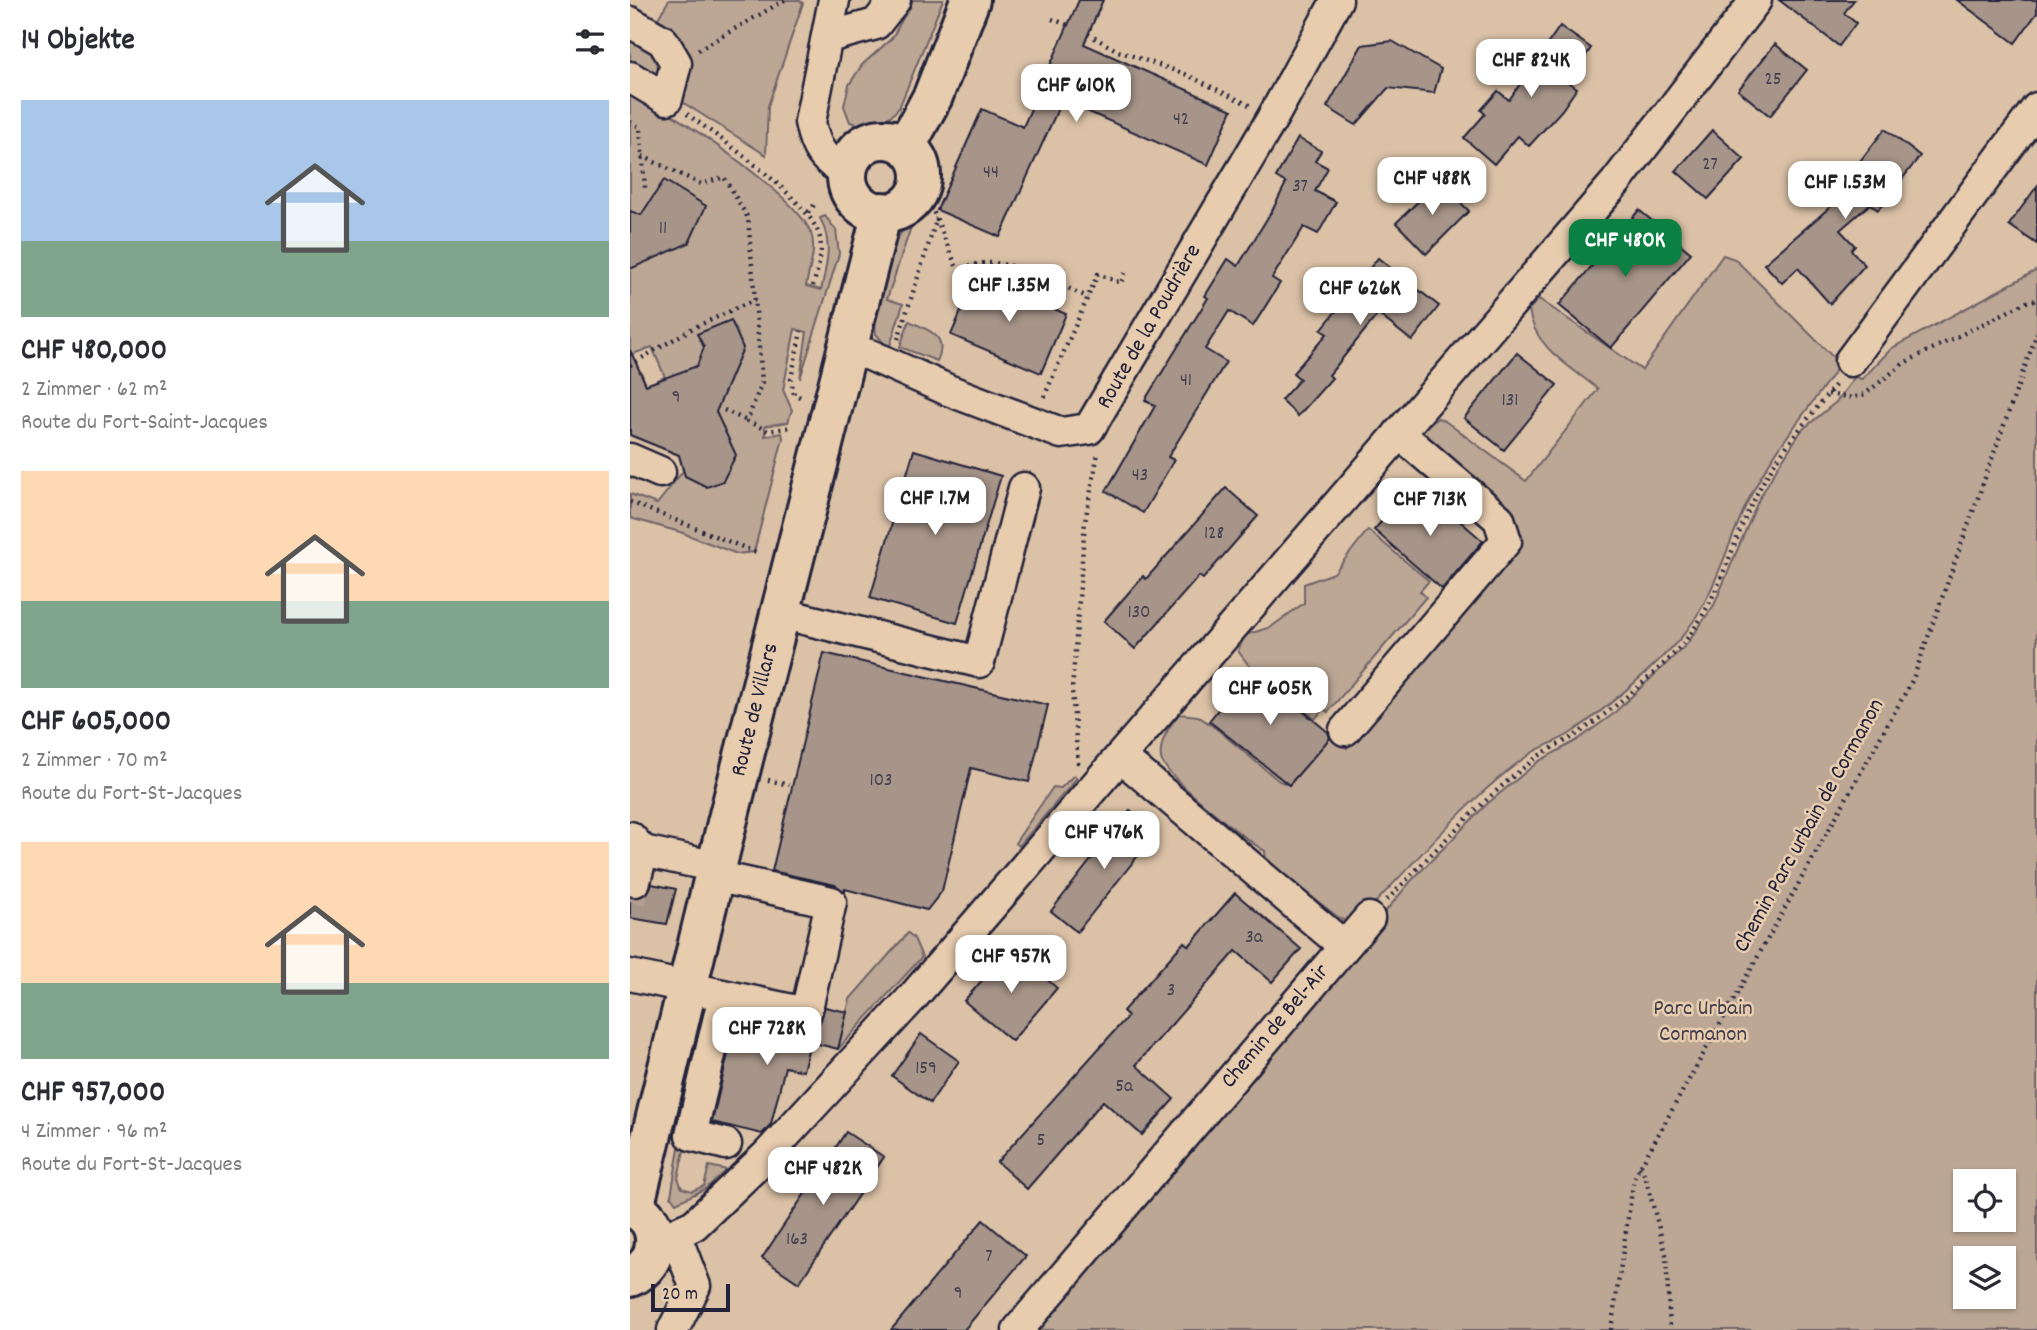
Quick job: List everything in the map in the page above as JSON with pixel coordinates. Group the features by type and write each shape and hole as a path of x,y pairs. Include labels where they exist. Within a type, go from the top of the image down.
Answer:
{"main road":[{"path":"906,146 933,96 970,0"},
{"path":"885,138 906,146 920,169 917,191 901,208 882,212 868,209 854,198 848,185 847,172 855,152 867,142 885,138"},
{"name":"Route de Villars","path":"632,1208 707,993 716,871 882,212"},
{"path":"630,1277 645,1269 666,1238 632,1208"}],"street":[{"path":"834,0 810,122 813,141 827,162 847,172"},
{"path":"828,37 876,24 895,0"},
{"name":"Route de la Poudrière","path":"847,350 1060,433 1089,429 1273,117 1337,0"},
{"path":"673,1330 695,1286 666,1238 694,1225 767,1155 920,990 1616,182 1756,0"},
{"path":"630,22 663,41 676,63 675,76 667,99 630,77"},
{"path":"1850,361 2037,108"},
{"path":"1345,730 1506,541 1499,519 1399,433"},
{"path":"630,458 660,472"},
{"path":"780,613 979,662 1024,488"},
{"name":"Chemin de Bel-Air","path":"1018,1330 1345,946 1122,758"},
{"path":"630,975 805,1019 831,902 716,871 636,844 635,881"},
{"path":"1345,946 1369,918"},
{"path":"707,993 691,1135 726,1143"}],"path":[{"path":"676,63 785,0"},
{"path":"1052,19 1068,25"},
{"path":"1088,34 1118,51 1185,74 1273,117"},
{"path":"667,99 775,182 808,212 820,237 820,259 813,286"},
{"path":"630,122 640,127 645,188"},
{"path":"642,156 701,184 724,177 748,218 762,382 747,421"},
{"path":"808,212 817,202"},
{"path":"931,206 960,273 970,264 996,261 1088,297"},
{"path":"891,365 937,218"},
{"path":"1033,423 1098,274 1121,284 1125,273"},
{"path":"630,365 693,328 755,300"},
{"path":"1828,394 1853,398 1865,394 1904,363 2027,302 2037,300"},
{"path":"800,397 794,394 791,379 801,331"},
{"name":"Chemin Parc urbain de Cormanon","path":"1611,1330 1630,1195 1639,1167 1913,678 2037,333"},
{"path":"1369,918 1482,803 1539,755 1572,737 1609,710 1684,641 1712,600 1754,500 1770,470 1798,429 1846,373 1850,361"},
{"path":"724,410 768,431 792,427"},
{"path":"1080,776 1072,690 1084,521 1099,450 1089,429"},
{"path":"630,502 760,554"},
{"path":"760,778 789,785"},
{"path":"1639,1167 1644,1175 1666,1255 1670,1330"}],"green space":[{"path":"669,0 799,0 803,3 768,106 766,155 630,69 630,5 657,20"},
{"path":"913,0 943,0 899,108 877,124 850,122 844,106 849,85 862,65 892,38"},
{"path":"630,89 730,155 758,176 801,217 813,240 806,286 821,290 825,271 828,245 820,218 825,216 836,230 839,254 800,379 807,332 795,329 783,390 792,410 788,422 765,426 765,436 782,433 783,438 754,552 737,554 680,532 630,518 630,494 657,504 683,471 679,455 632,436 630,430 630,378 641,372 646,385 665,377 652,347 630,355"},
{"path":"907,223 912,224 887,299 903,304 889,349 876,334 875,322 895,243"},
{"path":"1723,255 1735,259 1840,364 1779,448 1758,483 1702,607 1680,639 1642,676 1584,724 1533,752 1510,769 1445,829 1364,914 1347,922 1338,917 1266,862 1265,851 1225,822 1175,778 1161,758 1163,740 1168,729 1179,714 1198,716 1279,781 1289,785 1332,735 1347,748 1514,552 1419,438 1424,428 1438,418 1445,421 1526,481 1598,389 1545,345 1532,322 1529,309 1539,299 1642,370"},
{"name":"Parc Urbain Cormanon","path":"2037,270 2037,1330 1042,1330 1043,1318 1411,881 1487,804 1539,761 1576,741 1612,715 1687,644 1714,605 1758,501 1802,430 1836,402 1855,377 1862,379 1892,348"},
{"path":"909,321 930,331 939,340 940,352 937,361 900,347"},
{"path":"1368,530 1429,581 1420,591 1426,597 1328,712 1323,709 1315,719 1251,668 1238,651 1245,635 1271,627 1304,603 1304,584 1334,573"},
{"path":"1074,775 1077,778 1019,846 1015,843 1053,787 1061,788"},
{"path":"908,933 914,938 922,957 838,1049 850,999"},
{"path":"681,1136 687,1137 678,1178 682,1188 692,1191 704,1186 709,1166 727,1170 705,1189 676,1203 671,1196"}],"building":[{"path":"1079,0 1103,0 1084,44 1232,110 1208,165 1062,100 1000,237 937,210 982,109 1023,127"},
{"path":"1779,0 1854,0 1844,13 1856,23 1839,46"},
{"path":"1957,0 2037,0 2037,13 2015,43"},
{"path":"1560,26 1591,48 1568,82 1577,88 1562,110 1529,146 1518,136 1494,164 1464,138 1485,114 1481,110 1498,91 1509,100"},
{"path":"1392,41 1441,69 1434,93 1388,88 1356,125 1327,107 1362,45"},
{"path":"1775,44 1807,70 1770,116 1738,90"},
{"path":"1885,129 1920,156 1878,210 1870,204 1840,230 1855,246 1851,250 1865,265 1830,304 1798,268 1782,283 1764,264 1851,189 1843,183"},
{"path":"1712,130 1744,159 1708,199 1676,171"},
{"path":"1298,138 1321,151 1315,161 1328,168 1315,191 1336,202 1318,234 1304,227 1272,278 1280,283 1253,326 1229,311 1205,349 1226,362 1168,457 1174,460 1143,513 1106,491 1155,406 1145,400 1208,298 1205,296 1228,259 1238,266 1273,209 1286,183 1276,177"},
{"path":"664,180 706,206 689,243 630,269 630,211 641,215"},
{"path":"1439,181 1469,211 1426,254 1396,223"},
{"path":"2037,186 2037,244 2009,225"},
{"path":"1639,210 1691,253 1611,348 1559,305"},
{"path":"1378,258 1439,306 1412,341 1378,314 1329,375 1332,378 1298,416 1281,400 1300,379 1293,373 1327,334 1321,330"},
{"path":"976,276 1066,314 1041,373 951,335"},
{"path":"731,320 743,348 716,412 736,455 723,481 707,487 685,476 679,455 630,435 630,350 646,385 697,366 704,347 697,334"},
{"path":"1517,353 1557,385 1504,450 1464,418"},
{"path":"914,450 1001,476 957,623 870,598"},
{"path":"1226,488 1258,516 1203,579 1199,576 1135,649 1104,621 1143,576 1146,579"},
{"path":"1422,488 1483,541 1442,589 1374,530 1396,505 1402,511"},
{"path":"824,653 1048,705 1029,782 971,768 942,891 927,910 845,889 845,892 835,885 772,871"},
{"path":"1251,668 1328,732 1330,738 1289,785 1209,721"},
{"path":"1130,810 1157,832 1077,932 1051,911"},
{"path":"652,884 676,889 667,924 630,918 630,898 647,894"},
{"path":"1235,893 1301,949 1272,982 1236,951 1136,1065 1174,1099 1142,1135 1103,1101 1027,1189 997,1162 1128,1016 1123,1011 1184,942 1189,946"},
{"path":"1010,948 1057,988 1012,1041 964,1001"},
{"path":"825,1007 847,1012 838,1049 810,1042 803,1071 785,1067 771,1124 762,1134 712,1122 737,1016 811,1030 819,1024"},
{"path":"921,1034 959,1061 930,1103 892,1076"},
{"path":"846,1132 884,1157 799,1283 762,1258"},
{"path":"983,1220 1026,1256 964,1330 891,1330"}],"tunnel":[{"path":"630,901 635,881"}]}
